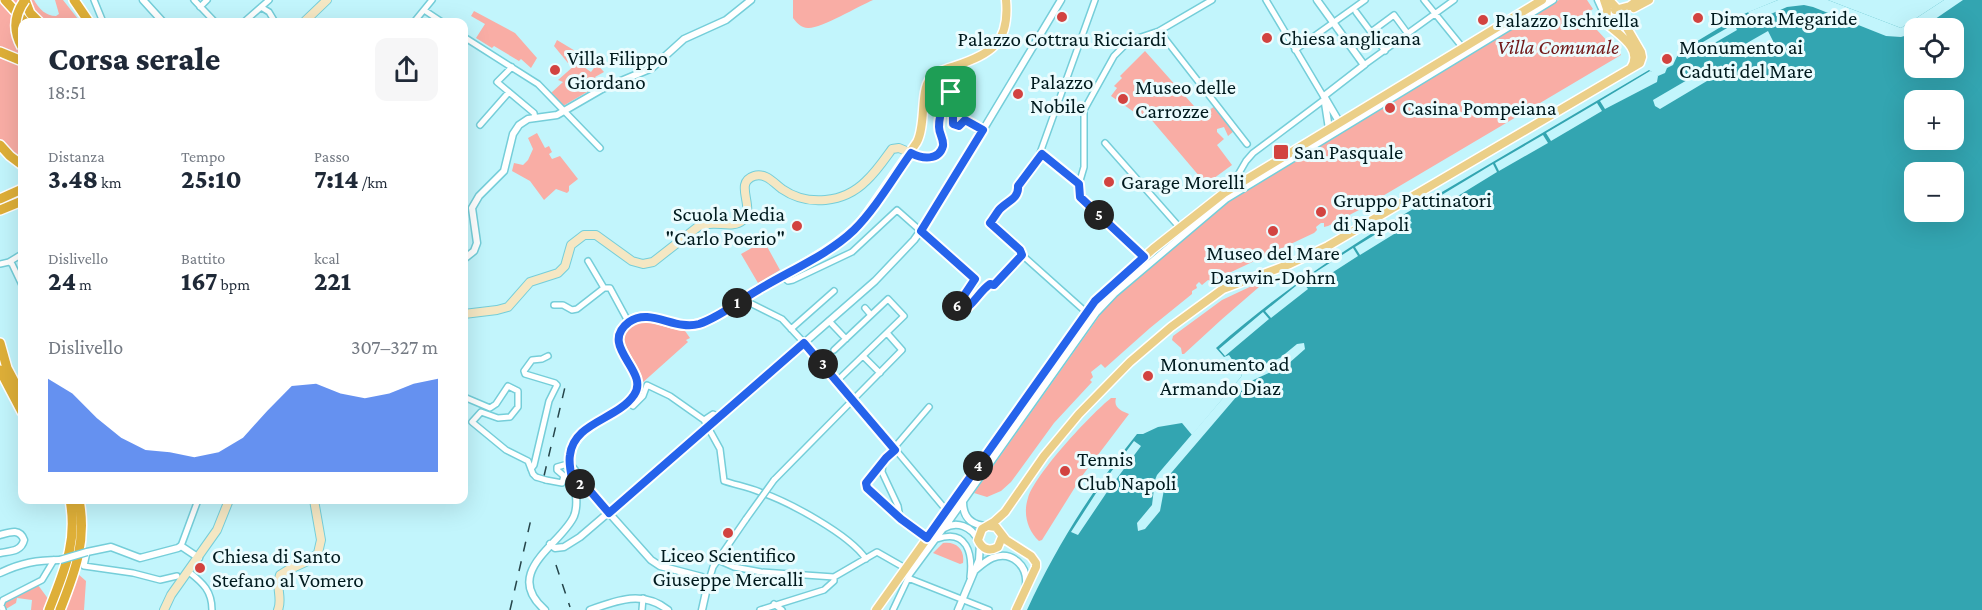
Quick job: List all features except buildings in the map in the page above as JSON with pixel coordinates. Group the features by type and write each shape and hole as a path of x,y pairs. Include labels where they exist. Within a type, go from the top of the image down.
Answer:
{"highway":[{"path":"5,0 21,18"},
{"path":"18,38 16,22 18,11 25,0 30,13 35,18"},
{"path":"22,18 23,12 32,0"},
{"path":"74,0 86,18"},
{"path":"80,0 91,18"},
{"path":"0,52 18,59"},
{"path":"0,145 18,162"},
{"path":"0,199 18,191"},
{"path":"0,210 18,203"},
{"path":"0,343 8,368 18,388"},
{"path":"0,370 18,404"},
{"path":"49,610 70,553 73,528 70,504"},
{"path":"60,610 81,550 80,504"}],"main road":[{"path":"570,466 570,453 578,436 628,402 636,393 637,378 619,345 621,331 628,322 646,316 688,326 709,319 818,255 853,231 911,153 922,131 928,81 938,72 980,58 992,49 1003,29 1006,0"},
{"path":"878,607 905,568 931,539 960,500 1100,296 1144,257 1229,190 1329,129 1342,125 1542,0"},
{"path":"1604,0 1607,9 1607,24 1622,35 1632,49 1634,62 1631,69"},
{"path":"1005,512 1000,544 994,549 986,549 979,542 979,532 1005,512 1044,456 1079,414 1130,362 1171,327 1223,289 1310,255 1641,62 1642,55 1621,13 1609,0"},
{"path":"1606,18 1610,11 1638,0"},
{"path":"1612,28 1620,26 1628,12 1649,0"},
{"path":"307,18 322,2"},
{"path":"468,314 497,310 508,306 530,282 558,273 565,266 572,245 584,235 596,235 636,263 650,263 707,222 734,224 743,219 748,207 744,189 748,180 753,176 766,177 784,190 810,200 833,199 853,192 865,183 892,149 899,148 911,153"},
{"path":"164,610 171,595 217,530 227,504"},
{"path":"278,610 280,575 310,560 318,553 321,540 315,504"},
{"path":"988,526 996,527 1010,543 1031,556 1036,562 1036,567 1016,610"}],"street":[{"path":"94,0 101,18"},
{"path":"143,0 159,18"},
{"path":"194,0 211,18"},
{"path":"200,7 207,0"},
{"path":"249,18 269,0"},
{"path":"417,18 432,0"},
{"path":"468,257 477,243 472,212 475,203 504,171 513,134 519,125 524,121 550,117 565,111 617,81 652,68 684,39 726,20 751,0"},
{"path":"550,544 558,548 572,543 609,513 881,275 921,231 1061,0"},
{"path":"1079,184 1040,153 1095,0"},
{"path":"1144,257 1080,197 1079,184 1084,167 1084,113 1119,49 1129,41 1159,31 1212,0"},
{"path":"1276,0 1268,2 1342,125"},
{"path":"1317,0 1364,65"},
{"path":"1295,50 1363,0"},
{"path":"1424,0 1463,48"},
{"path":"1329,129 1325,94 1454,0"},
{"path":"965,515 960,500 1096,313 1108,300 1223,201 1342,125 1553,0"},
{"path":"1598,0 1606,18"},
{"path":"261,7 269,12 273,18"},
{"path":"424,10 436,18"},
{"path":"1356,12 1385,51"},
{"path":"1371,32 1394,15 1408,34"},
{"path":"1159,31 1248,144"},
{"path":"468,40 538,84 600,148"},
{"path":"512,67 497,82 534,113 535,118"},
{"path":"911,153 927,158 935,155 942,148 943,141 939,128 941,117 948,95 959,87 963,88 964,92 953,112 953,124 959,126 965,120 983,130"},
{"path":"480,125 509,92"},
{"path":"1229,190 1253,151 1325,99"},
{"path":"1105,143 1181,229"},
{"path":"1042,154 1018,186 1014,198 1001,208 990,223 1020,250 1021,255 1087,313"},
{"path":"782,276 788,281 793,280 852,252 897,210 975,279 952,310 952,314 967,309 986,287 990,284 994,285 1021,255"},
{"path":"0,264 18,256"},
{"path":"588,261 604,288"},
{"path":"9,262 18,277"},
{"path":"554,305 563,305 572,310 577,309 604,288 610,288 628,322"},
{"path":"791,329 834,291"},
{"path":"834,351 889,299 904,315 904,318 837,381"},
{"path":"746,301 782,319 894,449 974,533 979,542 979,560 958,610"},
{"path":"865,308 871,315"},
{"path":"829,321 846,339"},
{"path":"697,575 706,573 713,567 774,480 902,350 887,333"},
{"path":"531,469 534,465 549,401 557,385 525,374 524,371 532,360 548,356"},
{"path":"863,356 880,373"},
{"path":"628,402 634,405 643,396 648,385 670,396 704,420 720,449 725,482 759,491 789,504 858,547 866,559"},
{"path":"468,400 490,408 496,404 508,386 518,391 518,407 510,417 498,418 481,412 472,422 506,450 527,460 536,477 562,483 564,476 557,470 557,467 570,466 653,562 697,575 704,580 706,592"},
{"path":"929,407 866,483 867,488 900,518 931,539 952,536 963,541 970,555 970,581"},
{"path":"704,420 713,414 718,418"},
{"path":"545,610 534,596 531,579 537,560 573,517 576,504 570,466"},
{"path":"881,466 898,506 900,518"},
{"path":"574,487 581,484 590,490"},
{"path":"0,573 26,562 57,560 111,547 140,558 178,548 181,546 197,504"},
{"path":"952,511 965,515 975,524 988,526"},
{"path":"944,528 952,511"},
{"path":"893,610 908,578 925,553 931,539 944,528 953,525 966,527"},
{"path":"0,535 16,531 24,540 20,548 0,553"},
{"path":"181,546 199,558"},
{"path":"87,552 84,566 133,573 160,580 177,576"},
{"path":"718,560 734,567 760,572 834,577 877,552 905,568"},
{"path":"973,572 991,558 1008,557 1018,562 1025,570 1026,588"},
{"path":"3,610 1,605 3,600 42,580 57,560"},
{"path":"702,610 713,567"},
{"path":"189,572 206,586 212,610"},
{"path":"760,610 824,590 834,581 834,577"},
{"path":"908,578 989,610"},
{"path":"590,610 626,598 643,598 658,603 668,610"},
{"path":"642,610 643,598"},
{"path":"774,604 782,610"}],"green space":[{"path":"0,0 34,0 43,11 56,16 59,14 55,0 63,0 77,18 18,18 18,159 0,139"},
{"path":"793,0 873,0 830,21 805,28 793,18"},
{"name":"Villa Comunale","path":"1559,0 1587,0 1593,9 1590,11 1597,30 1610,44 1613,42 1621,55 1359,210 1328,226 1324,227 1324,223 1321,223 1316,227 1317,230 1314,233 1212,281 1208,280 1202,285 1199,282 1192,294 1105,368 1101,364 1091,372 1092,382 1054,423 1011,482 1001,491 987,497 974,493 1107,305 1225,204"},
{"path":"474,11 515,33 537,58 531,68 521,59 519,61 476,38 485,24 471,16"},
{"path":"557,40 587,58 581,65 591,72 597,64 604,72 595,77 599,85 563,106 551,93 563,82 558,80 575,65 570,61 568,63 554,46"},
{"path":"1145,51 1202,115 1215,106 1234,131 1228,136 1224,127 1217,129 1224,139 1217,145 1232,165 1206,184 1149,117 1144,119 1111,96 1117,88 1114,86 1122,78 1120,76"},
{"path":"537,133 545,148 549,146 552,159 560,156 578,179 569,186 567,193 556,189 544,200 530,181 512,171 514,163 523,165 528,160 533,149 528,138"},
{"path":"764,241 780,270 758,283 741,254"},
{"path":"1258,283 1261,285 1259,287 1182,354 1181,348 1172,340 1173,336 1222,300"},
{"path":"643,319 683,328 690,338 641,384 625,354 622,338 629,326"},
{"name":"Tennis Club Napoli","path":"1111,398 1116,398 1117,407 1129,414 1082,476 1042,540 1039,541 1029,527 1026,515 1028,498 1033,487 1065,445"},
{"path":"943,543 952,543 959,547 963,554 963,563 960,564 933,553"},
{"path":"78,574 86,581 84,610 65,610"},
{"path":"38,585 49,600 45,610 31,610 32,600 17,598 16,603 6,609 4,603"}],"water":[{"path":"1778,0 1828,0 1901,28 1904,26 1904,78 1964,78 1964,18 1916,18 1944,0 1982,0 1982,610 1027,610 1076,519 1105,475 1137,434 1143,434 1158,427 1182,423 1192,435 1241,377 1242,374 1229,355 1224,357 1216,348 1293,287 1374,232 1649,70 1658,76 1665,73 1667,68 1673,65 1679,52 1739,16"}],"pier":[{"path":"1778,0 1828,0 1901,28 1904,26 1904,36 1886,36 1804,5 1787,7 1757,20 1753,19 1748,12"},
{"path":"1944,0 1963,0 1937,18 1916,18"},
{"path":"1734,24 1737,30 1687,59 1684,53"},
{"path":"1768,31 1774,43 1745,58 1740,47"},
{"path":"1706,69 1712,78 1660,109 1655,106 1653,100"},
{"path":"1650,71 1658,76 1657,82 1605,109 1600,101"},
{"path":"1597,103 1602,111 1551,141 1546,133"},
{"path":"1543,135 1548,143 1499,171 1495,163"},
{"path":"1493,164 1497,172 1440,207 1435,199"},
{"path":"1407,215 1412,223 1360,255 1355,247"},
{"path":"1353,248 1358,256 1310,287 1305,279"},
{"path":"1302,281 1308,289 1271,318 1265,311"},
{"path":"1263,312 1269,319 1225,356 1219,349"},
{"path":"1304,343 1305,349 1288,364 1249,382 1166,479 1160,511 1145,529 1138,531 1137,523 1152,505 1157,475 1242,374 1280,358 1297,344"},
{"path":"1134,441 1141,446 1109,489 1102,484"},
{"path":"1100,487 1107,492 1078,535 1071,532"}],"railway":[{"path":"544,476 565,387"},
{"path":"510,610 531,519"},
{"path":"556,565 570,607"}],"place":[{"name":"Palazzo Cottrau Ricciardi","path":"1062,17"},
{"name":"Dimora Megaride","path":"1698,18"},
{"name":"Palazzo Ischitella","path":"1483,20"},
{"name":"Chiesa anglicana","path":"1267,38"},
{"name":"Monumento ai Caduti del Mare","path":"1667,59"},
{"name":"Villa Filippo Giordano","path":"555,70"},
{"name":"Palazzo Nobile","path":"1018,94"},
{"name":"Museo delle Carrozze","path":"1123,99"},
{"name":"Casina Pompeiana","path":"1390,108"},
{"name":"San Pasquale","path":"1281,152"},
{"name":"Garage Morelli","path":"1109,182"},
{"name":"Gruppo Pattinatori di Napoli","path":"1321,212"},
{"name":"Scuola Media \"Carlo Poerio\"","path":"797,226"},
{"name":"Museo del Mare Darwin-Dohrn","path":"1273,231"},
{"name":"Monumento ad Armando Diaz","path":"1148,376"},
{"name":"Tennis Club Napoli","path":"1065,471"},
{"name":"Liceo Scientifico Giuseppe Mercalli","path":"728,533"},
{"name":"Chiesa di Santo Stefano al Vomero","path":"200,568"}],"route":[{"path":"959,87 964,90 953,112 954,125 960,126 965,120 983,130 921,231 976,280 952,310 952,314 967,309 986,287 990,284 994,285 1022,255 1020,250 990,223 1001,208 1014,198 1018,186 1042,154 1079,184 1079,196 1144,257 1095,301 927,538 901,519 867,488 866,483 895,450 804,343 609,513 585,485 578,484 574,487 569,457 578,436 620,408 633,397 637,390 637,378 620,348 620,335 624,326 642,316 681,326 703,322 845,237 863,220 911,153 921,158 931,158 942,148 943,141 939,123 945,102 951,92 959,87"}]}
